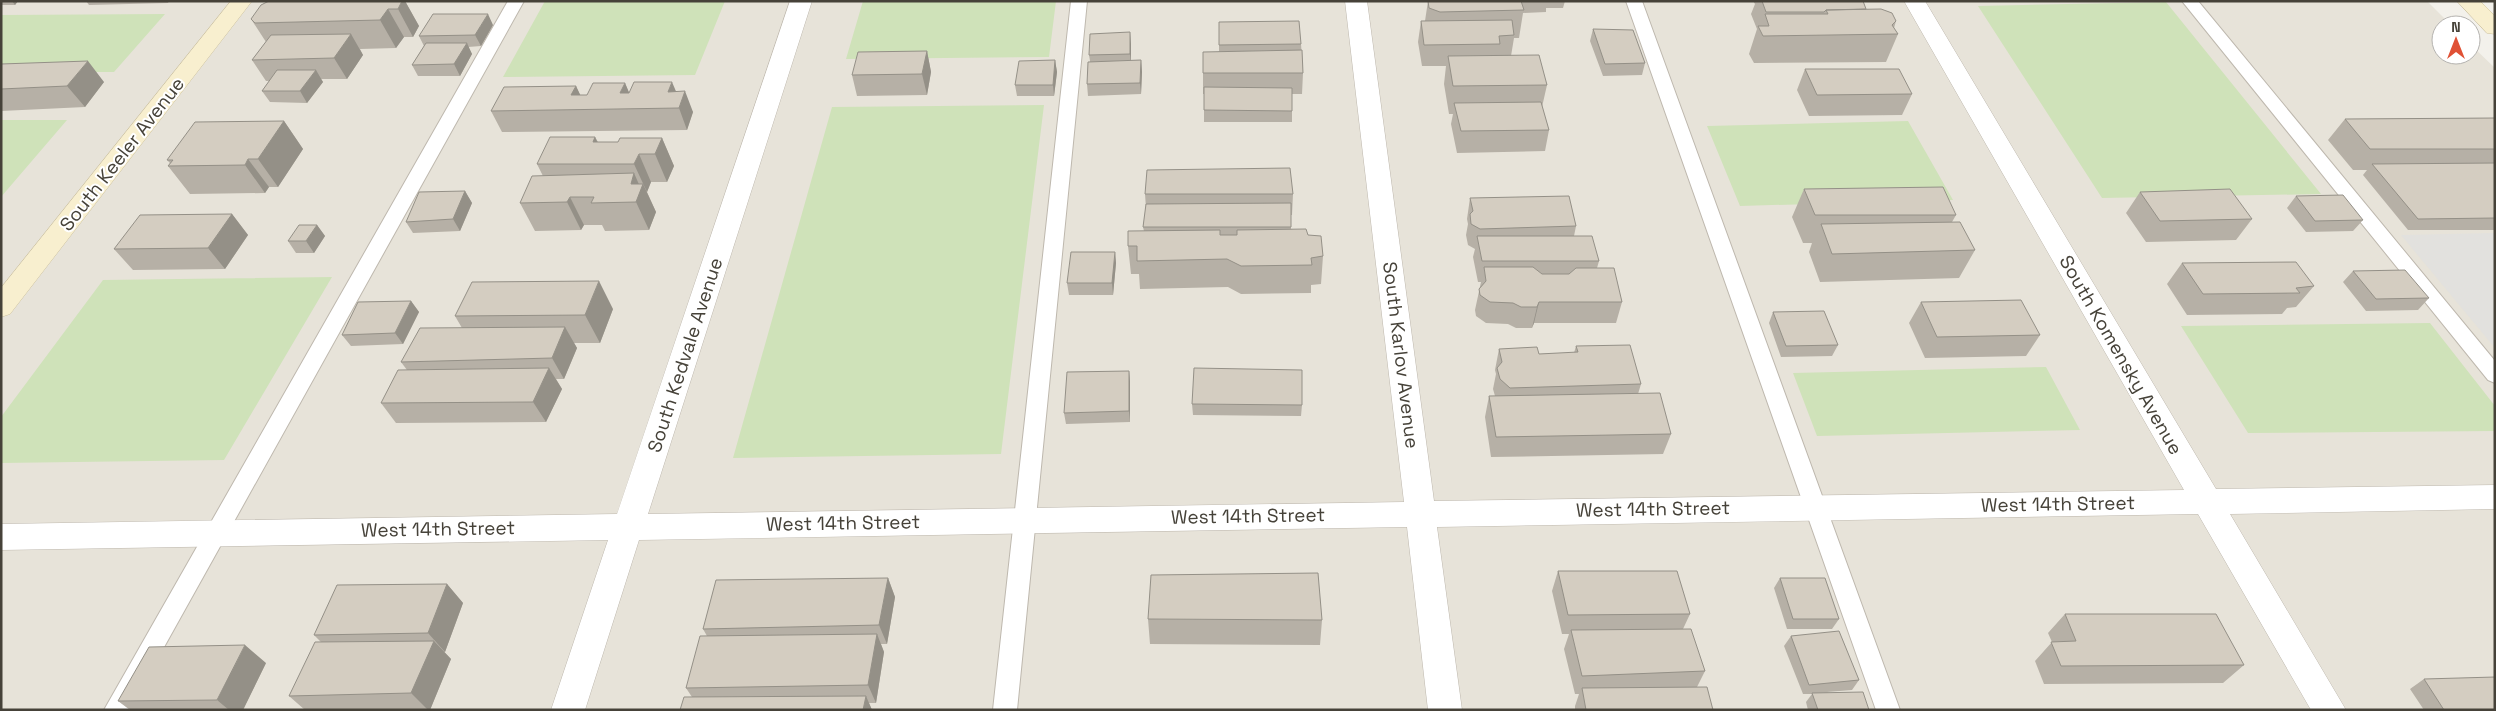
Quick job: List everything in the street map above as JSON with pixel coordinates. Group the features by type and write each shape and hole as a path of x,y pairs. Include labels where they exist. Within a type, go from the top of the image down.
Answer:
{"street":[{"name":"South Keeler Avenue","path":"1,307 242,1"},
{"name":"South Kedvale Avenue","path":"568,710 801,1"},
{"name":"South Karlov Avenue","path":"1356,1 1445,710"},
{"name":"South Komensky Avenue","path":"1914,1 2329,710"},
{"path":"2467,1 2495,28"},
{"name":"West 14th Street","path":"1,537 2495,497"}],"lane":[{"path":"116,710 516,1"},
{"path":"1005,710 1079,1"},
{"path":"1634,1 1888,710"},
{"path":"2190,1 2495,375"}],"shaded area":[{"path":"1,1 2427,1 2441,15 2431,15 2431,65 2481,65 2481,55 2495,68 2495,710 1,710"},
{"path":"2495,233 2495,348 2401,235"}],"green space":[{"path":"545,1 725,1 695,75 503,77"},
{"path":"863,1 1056,1 1049,57 846,59"},
{"path":"2166,2 2321,194 2102,198 1978,6"},
{"path":"165,14 114,72 1,72 1,15"},
{"path":"1044,105 1001,454 733,458 832,107"},
{"path":"1,120 67,120 1,197"},
{"path":"1908,121 1953,200 1740,206 1707,126"},
{"path":"332,277 224,460 1,463 1,417 103,280"},
{"path":"2430,323 2495,406 2495,431 2248,433 2181,326"},
{"path":"2046,367 2080,430 1817,436 1793,373"}],"building":[{"path":"269,1 402,1 398,9 388,9 380,20 255,23 251,19 261,5"},
{"path":"1428,1 1521,1 1524,10 1440,12 1429,8"},
{"path":"1762,1 1863,1 1866,9 1826,10 1824,12 1766,12"},
{"path":"1881,9 1892,13 1896,21 1892,25 1898,34 1763,36 1758,26 1769,26 1765,14 1828,14 1826,10"},
{"path":"433,14 488,14 475,35 419,36"},
{"path":"1512,20 1514,35 1499,36 1500,44 1424,45 1421,21"},
{"path":"1299,21 1301,44 1219,45 1219,22"},
{"path":"1593,29 1633,30 1645,63 1605,64"},
{"path":"1130,32 1130,54 1089,55 1090,34"},
{"path":"351,34 334,58 252,60 271,35"},
{"path":"426,43 467,43 454,64 412,65"},
{"path":"1302,50 1303,73 1203,73 1203,52"},
{"path":"927,51 922,74 852,75 858,52"},
{"path":"1539,55 1547,85 1453,86 1448,56"},
{"path":"1055,60 1053,85 1015,85 1019,61"},
{"path":"1141,60 1140,83 1087,84 1088,62"},
{"path":"88,61 67,86 1,89 1,64"},
{"path":"1805,69 1899,69 1912,94 1817,95"},
{"path":"277,70 316,70 300,91 262,91"},
{"path":"634,82 672,82 668,92 685,91 679,108 491,111 504,87 576,86 571,95 587,95 593,83 625,83 620,93 629,93"},
{"path":"1204,87 1292,88 1292,111 1204,110"},
{"path":"1541,102 1549,130 1461,131 1454,103"},
{"path":"2495,118 2495,149 2370,149 2345,119"},
{"path":"284,121 258,159 248,159 245,165 168,166 173,160 167,160 195,122"},
{"path":"550,137 595,137 593,142 618,142 620,138 662,138 655,154 639,154 634,164 537,164"},
{"path":"2495,163 2495,218 2418,219 2372,164"},
{"path":"1290,168 1293,194 1145,194 1147,170"},
{"path":"634,173 631,184 643,184 636,202 591,203 594,197 570,197 567,202 520,203 532,176"},
{"path":"1943,187 1956,215 1815,215 1804,189"},
{"path":"2230,189 2252,219 2160,221 2140,192"},
{"path":"465,191 453,219 406,222 419,192"},
{"path":"2343,195 2363,220 2315,221 2296,196"},
{"path":"1569,196 1576,226 1480,229 1471,224 1470,214 1473,211 1470,198"},
{"path":"1291,203 1291,227 1143,227 1146,204"},
{"path":"232,214 208,248 114,249 140,215"},
{"path":"1960,222 1975,250 1832,254 1821,224"},
{"path":"299,225 317,225 306,241 288,241"},
{"path":"1306,229 1308,235 1321,236 1323,256 1311,258 1312,265 1241,266 1227,259 1137,261 1137,246 1128,246 1128,231 1220,230 1220,235 1237,235 1237,230"},
{"path":"1477,236 1592,236 1599,261 1482,261"},
{"path":"1071,252 1115,252 1112,283 1067,283"},
{"path":"2296,262 2314,286 2296,288 2300,293 2203,294 2182,263"},
{"path":"1484,267 1533,267 1542,274 1569,274 1576,268 1614,268 1622,302 1539,302 1537,307 1521,307 1513,303 1490,302 1480,295 1479,289 1486,281"},
{"path":"2405,270 2429,298 2376,299 2353,271"},
{"path":"599,281 585,315 455,316 472,282"},
{"path":"2021,300 2040,335 1937,337 1921,302"},
{"path":"411,301 395,333 342,335 358,302"},
{"path":"1824,311 1838,345 1786,346 1773,312"},
{"path":"565,327 552,358 401,362 420,328"},
{"path":"1630,345 1641,384 1510,388 1500,379 1497,368 1502,362 1499,349 1537,347 1539,354 1578,352 1576,346"},
{"path":"549,368 533,402 381,403 398,370"},
{"path":"1194,368 1302,370 1302,405 1192,404"},
{"path":"1129,371 1129,411 1064,413 1067,372"},
{"path":"1660,393 1671,434 1496,437 1489,396"},
{"path":"1558,571 1677,571 1690,614 1568,615"},
{"path":"1318,573 1322,620 1148,619 1151,575"},
{"path":"888,578 879,625 703,629 716,580"},
{"path":"1780,578 1825,578 1839,619 1793,619"},
{"path":"447,584 428,633 314,635 337,585"},
{"path":"2065,614 2216,614 2244,665 2061,666 2051,642 2076,641"},
{"path":"1691,629 1705,671 1582,676 1571,630"},
{"path":"1839,631 1859,680 1809,685 1791,636"},
{"path":"877,634 868,685 686,688 700,636"},
{"path":"434,641 411,693 289,696 315,642"},
{"path":"245,645 217,700 118,701 149,647"},
{"path":"2495,677 2495,710 2444,710 2424,679"},
{"path":"1707,687 1713,710 1586,710 1582,688"},
{"path":"1863,692 1869,710 1818,710 1812,693"},
{"path":"866,696 863,710 680,710 684,697"}]}
